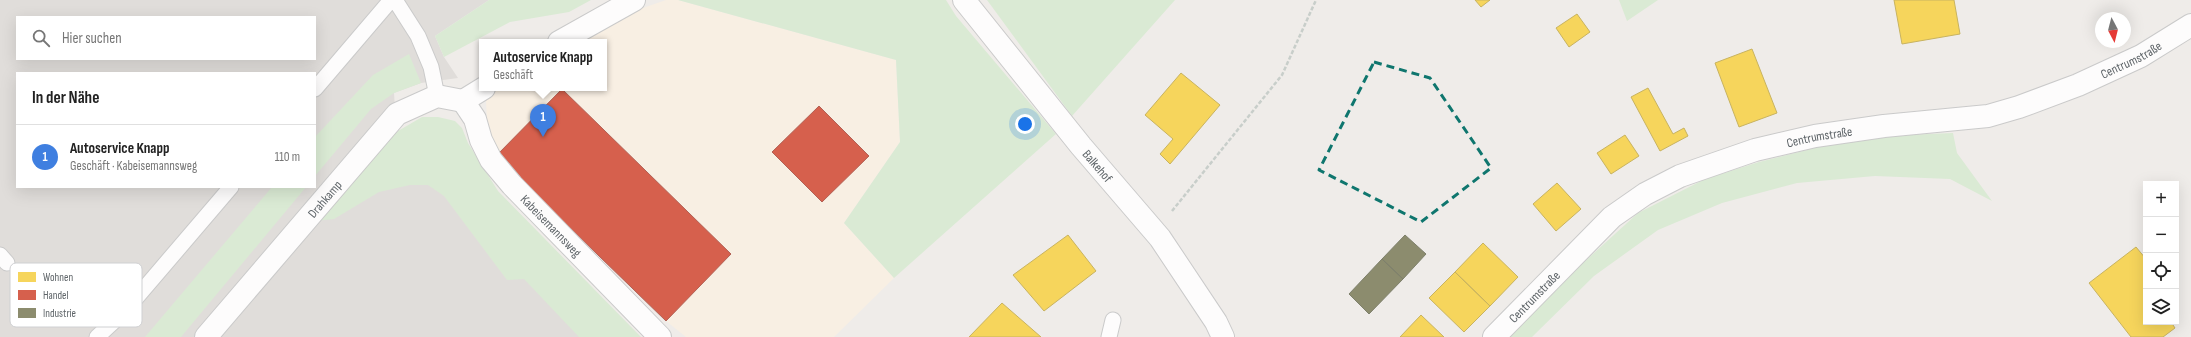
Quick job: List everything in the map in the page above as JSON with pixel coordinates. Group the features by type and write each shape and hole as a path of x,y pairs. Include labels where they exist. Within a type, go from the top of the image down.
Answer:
{"street":[{"path":"564,39 634,0"},
{"name":"Balkehof","path":"964,0 1081,146 1160,238 1216,322 1223,337"},
{"name":"Centrumstraße","path":"1494,337 1612,217 1645,194 1680,176 1755,150 1815,136 1884,126 1958,120 1996,114 2078,86 2141,56 2191,25"},
{"path":"437,96 463,101 479,91"},
{"name":"Drahkamp","path":"206,337 397,114 437,96"},
{"name":"Kabeisemannsweg","path":"463,101 475,119 491,160 512,185 660,337"}],"lane":[{"path":"316,88 391,0"},
{"path":"395,0 418,36 431,67 437,96"},
{"path":"142,291 230,188"},
{"path":"1109,337 1113,320"},
{"path":"97,337 108,327"}],"path":[{"path":"1160,238 1169,215 1282,75 1316,0"}],"highlighted area":[{"path":"1374,62 1430,78 1491,168 1421,222 1319,170"}],"shaded area":[{"path":"0,0 489,0 435,36 444,57 458,78 421,83 394,93 397,139 607,337 0,337"},
{"path":"666,0 678,0 896,60 900,142 844,223 894,278 834,337 686,337 666,321 496,156 487,121 486,101 492,91 607,91 607,39 578,39 620,16"}],"green space":[{"path":"489,0 591,0 569,12 510,22 444,57 435,36"},
{"path":"678,0 946,0 956,16 1056,134 894,278 844,223 900,142 896,60"},
{"path":"987,0 1175,0 1072,116"},
{"path":"1619,0 1658,0 1627,21"},
{"path":"409,54 421,83 394,93 371,109 316,175 316,136 373,75"},
{"path":"422,117 438,117 455,121 462,128 468,143 498,191 641,337 579,337 524,279 507,280 444,196 428,185 410,185 379,192 334,219 315,221 398,131"},
{"path":"1953,133 1957,153 1992,201 1950,179 1875,176 1797,183 1722,203 1658,230 1594,276 1532,337 1509,337 1583,263 1638,213 1705,179 1759,162 1843,141 1904,135"},
{"path":"271,188 305,188 181,337 145,337"}],"building: Wohnen":[{"path":"1475,0 1490,0 1481,7"},
{"path":"1894,0 1954,0 1960,34 1902,44"},
{"path":"1577,14 1590,32 1569,47 1556,28"},
{"path":"1752,49 1777,113 1739,127 1715,63"},
{"path":"1181,73 1220,105 1170,164 1160,154 1173,139 1145,115"},
{"path":"1648,88 1673,134 1684,128 1688,136 1660,151 1631,97"},
{"path":"1625,135 1639,156 1611,174 1597,153"},
{"path":"1557,183 1581,209 1556,231 1533,204"},
{"path":"1068,235 1096,271 1044,311 1013,275"},
{"path":"1483,243 1518,277 1490,306 1455,272"},
{"path":"2136,247 2143,255 2143,325 2173,325 2175,328 2163,337 2131,337 2089,283"},
{"path":"1455,272 1490,306 1464,332 1429,298"},
{"path":"1002,303 1041,337 969,337"},
{"path":"1421,315 1444,337 1400,337"}],"building: Handel":[{"path":"560,91 564,91 731,254 666,321 496,156"},
{"path":"819,106 869,156 822,202 772,152"}],"building: Industrie":[{"path":"1405,235 1426,254 1403,279 1382,259"},
{"path":"1382,259 1403,279 1369,314 1349,294"}],"place":[{"name":"Autoservice Knapp","path":"543,137"}]}
